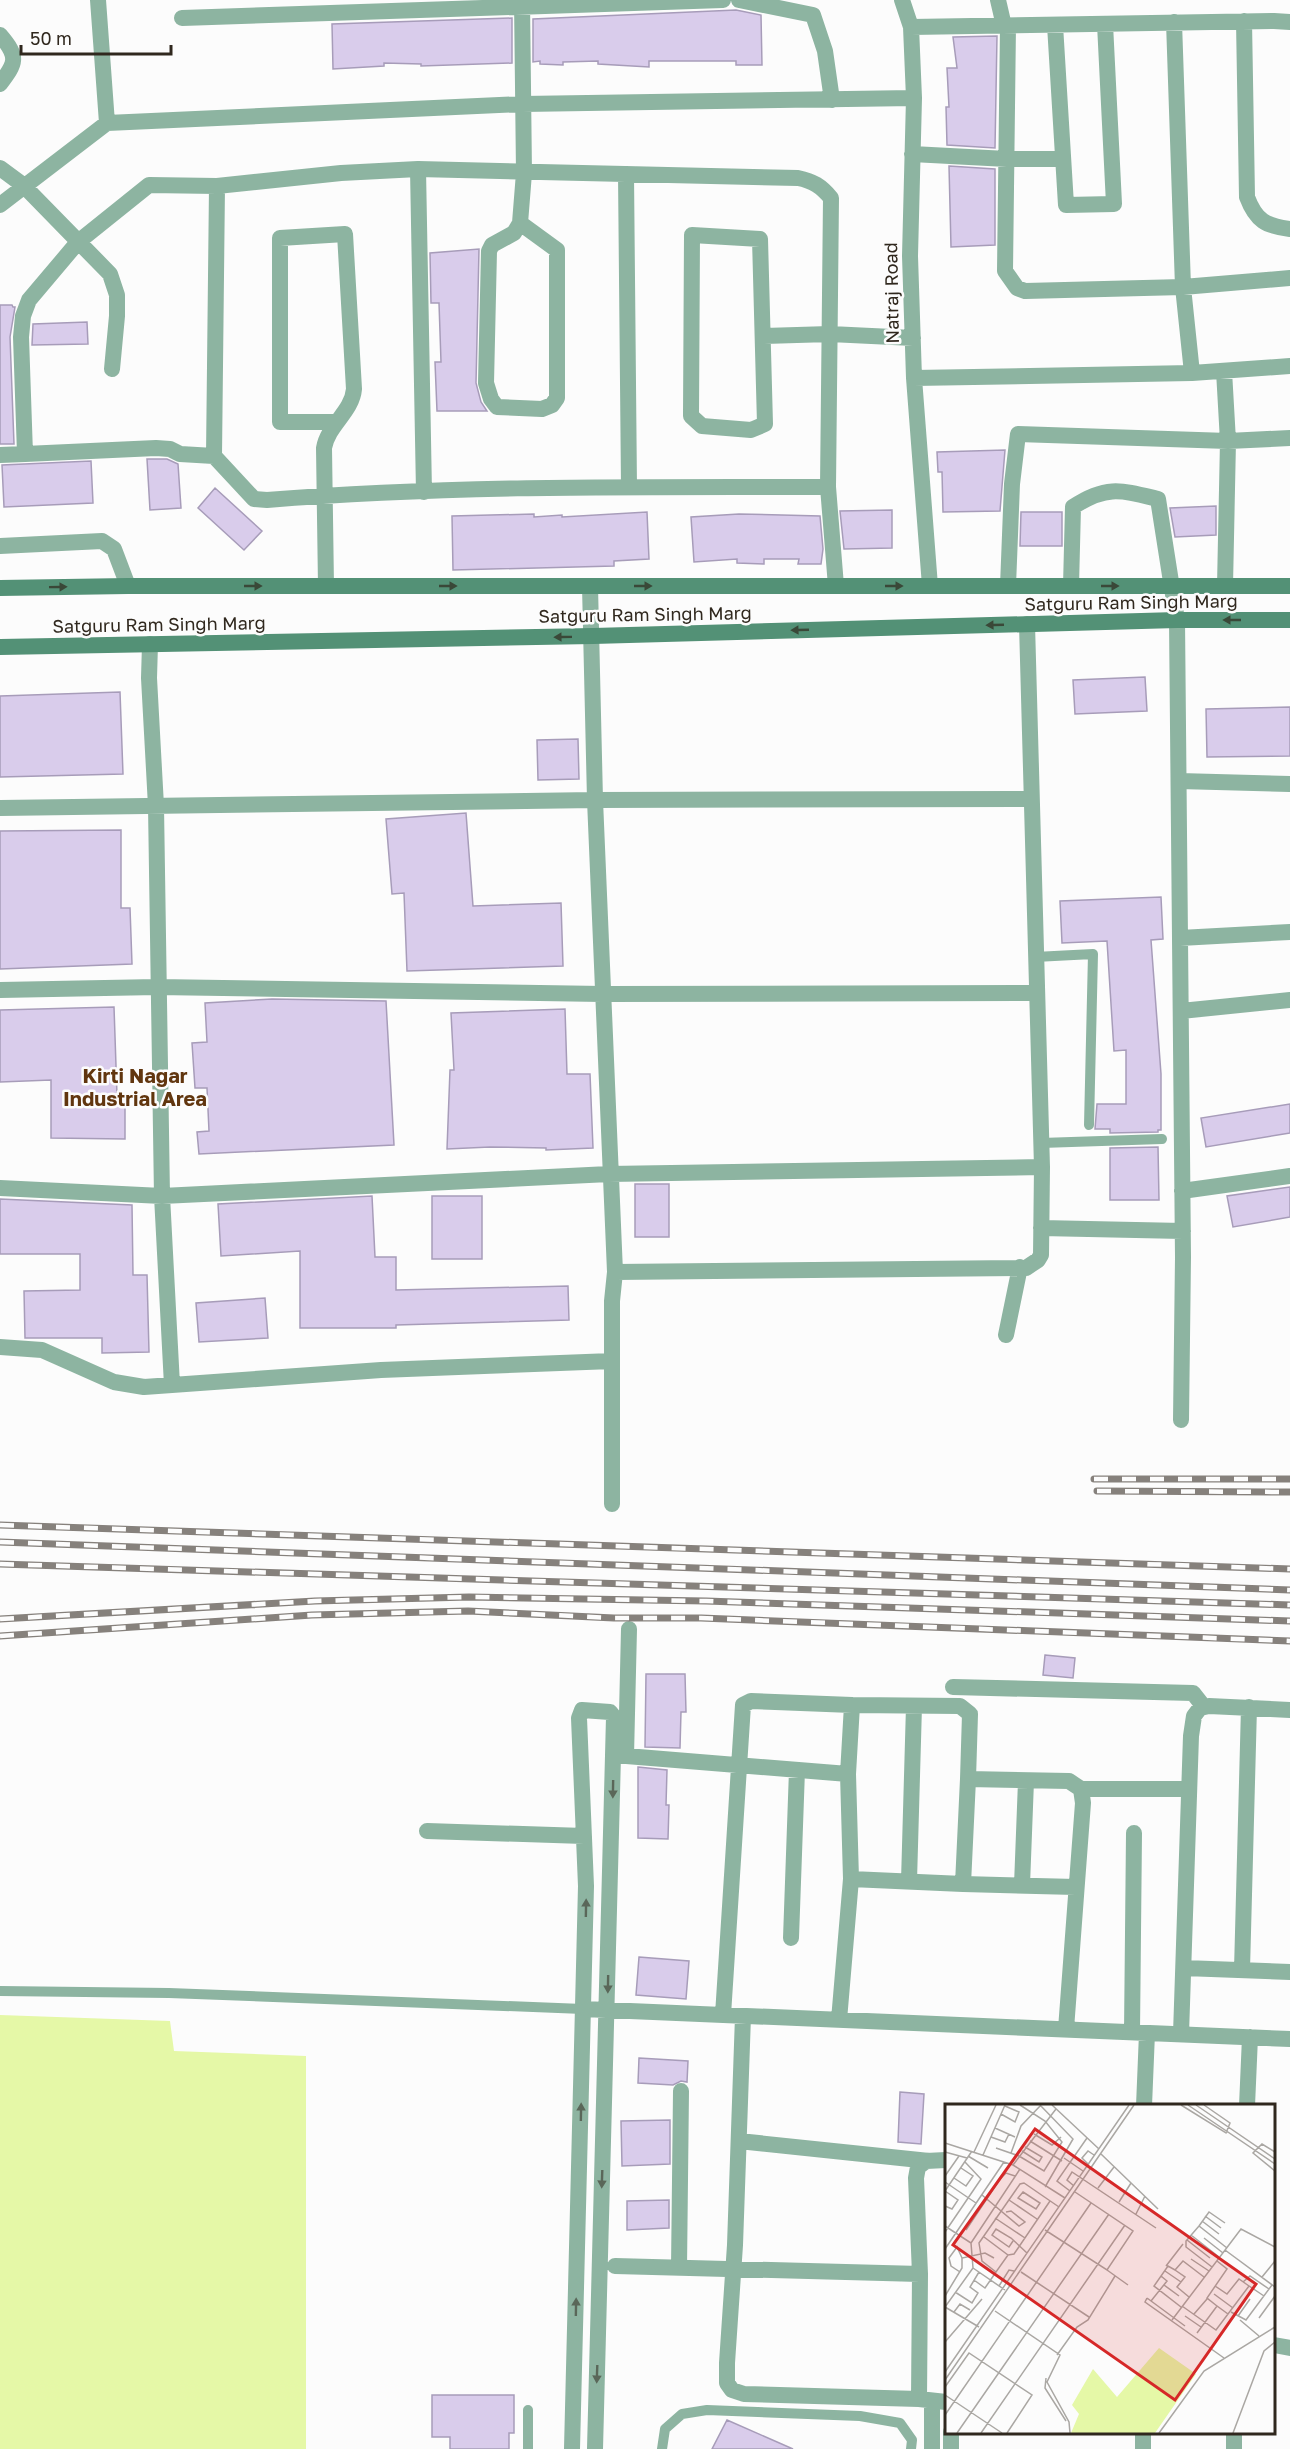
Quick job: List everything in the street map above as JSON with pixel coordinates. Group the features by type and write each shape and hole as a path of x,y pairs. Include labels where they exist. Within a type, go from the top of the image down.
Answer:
{"main road":[{"name":"Satguru Ram Singh Marg","path":"0,588 128,586 1290,586"},
{"name":"Satguru Ram Singh Marg","path":"0,647 592,636 1177,620 1290,620"}],"street":[{"path":"98,0 107,123"},
{"path":"182,18 522,3 723,0"},
{"path":"739,0 813,15 825,51 832,100"},
{"name":"Natraj Road","path":"902,0 911,27 914,98 910,256 914,378 930,586"},
{"path":"998,0 1006,26 1005,271 1017,288 1024,291 1183,286 1290,278"},
{"path":"520,223 557,250 557,398 552,405 542,409 497,407 491,399 486,383 489,251 492,245 514,233 520,223 524,173 522,3"},
{"path":"1244,21 1247,197 1252,212 1262,221 1274,227 1290,229"},
{"path":"1174,22 1183,286 1192,373"},
{"path":"911,27 1290,22"},
{"path":"1055,25 1066,205 1114,204 1105,24"},
{"path":"0,35 14,59 12,67 0,84"},
{"path":"0,205 23,185 107,123 523,104 914,98"},
{"path":"912,154 1007,159 1063,159"},
{"path":"0,168 23,185 110,274 117,295 112,369"},
{"path":"418,169 424,492"},
{"path":"25,454 21,337 23,316 30,300 40,285 78,242 149,185 217,186 341,173 418,169 798,178 811,181 821,187 831,198 828,487 836,586"},
{"path":"626,174 629,487"},
{"path":"217,186 214,456 254,499 629,487 828,487"},
{"path":"326,586 324,448 328,434 337,422 351,402 354,389 345,234 280,237 280,423 337,422"},
{"path":"692,235 760,238 764,336 765,424 751,430 702,426 691,416 692,235"},
{"path":"764,336 830,334 913,338"},
{"path":"914,378 1192,373 1290,366"},
{"path":"1224,371 1228,441 1225,586"},
{"path":"1008,586 1012,484 1018,434 1228,441 1290,438"},
{"path":"0,455 156,448 170,449 180,454 214,456"},
{"path":"1071,586 1073,507 1091,495 1121,490 1158,499 1177,620 1183,1232 1181,1420"},
{"path":"0,546 102,541 114,549 128,586"},
{"path":"590,586 594,800 615,1272 612,1361 612,1504"},
{"path":"615,1272 1020,1268 1033,1265 1038,1260 1041,1255 1042,1167 1030,799 1027,624"},
{"path":"150,644 149,678 156,806 162,1196 172,1385"},
{"path":"1179,781 1290,784"},
{"path":"0,808 594,800 1030,799"},
{"path":"1180,938 1290,932"},
{"path":"0,990 157,987 602,994 1036,993"},
{"path":"1181,1011 1290,1000"},
{"path":"0,1188 162,1196 609,1174 1042,1167"},
{"path":"1182,1191 1290,1176"},
{"path":"1041,1228 1183,1232"},
{"path":"1006,1335 1020,1268"},
{"path":"0,1347 42,1350 114,1382 144,1387 381,1370 612,1361"},
{"path":"595,2449 607,2010 629,1629"},
{"path":"953,1687 1193,1693 1204,1707"},
{"path":"723,2015 742,1716 743,1705 746,1702 960,1706 966,1708 970,1714 971,1728 963,1884"},
{"path":"839,2020 851,1879 848,1774 852,1705"},
{"path":"909,1881 914,1706"},
{"path":"1181,2034 1191,1736 1194,1716 1200,1708 1204,1707 1290,1710"},
{"path":"1242,1970 1249,1707"},
{"path":"572,2449 586,1886 579,1718 582,1710 613,1713 620,1755"},
{"path":"620,1755 848,1774"},
{"path":"791,1938 797,1770"},
{"path":"968,1779 1069,1781 1081,1789 1189,1789"},
{"path":"1022,1885 1026,1781"},
{"path":"1066,2029 1083,1803 1081,1789"},
{"path":"427,1832 584,1836"},
{"path":"1134,1833 1144,2104"},
{"path":"851,1879 1076,1887"},
{"path":"1184,1968 1290,1972"},
{"path":"583,2009 1290,2039"},
{"path":"743,2016 733,2270 726,2363 727,2383 732,2390 744,2394 932,2401"},
{"path":"1247,2104 1250,2037"},
{"path":"679,2268 681,2091"},
{"path":"739,2141 929,2161 945,2160"},
{"path":"929,2161 918,2167 916,2178 920,2274 932,2401 932,2449"},
{"path":"615,2266 920,2274"},
{"path":"1275,2345 1290,2348"}],"lane":[{"path":"1035,957 1093,954 1089,1125"},
{"path":"1041,1143 1162,1139"},
{"path":"0,1991 169,1993 583,2009"},
{"path":"528,2410 528,2449"},
{"path":"662,2449 665,2429 682,2414 707,2410 860,2416 900,2423 912,2440 911,2449"}],"green space":[{"path":"0,2015 170,2021 174,2051 306,2056 306,2449 0,2449"}],"building":[{"path":"736,10 761,15 762,65 736,65 736,61 649,61 649,67 598,64 598,61 563,62 563,65 533,62 533,19"},
{"path":"512,18 512,63 421,66 421,64 384,63 384,66 333,69 332,24"},
{"path":"997,36 995,148 947,145 946,107 949,107 947,68 957,68 953,37"},
{"path":"949,166 995,169 995,245 951,247"},
{"path":"479,249 476,383 481,402 487,411 437,411 435,362 441,362 439,303 431,303 430,253"},
{"path":"0,305 15,307 10,337 14,444 0,444"},
{"path":"87,322 88,344 32,345 33,324"},
{"path":"1005,450 1000,511 943,512 942,472 938,472 937,452"},
{"path":"147,459 167,459 178,464 181,508 150,510"},
{"path":"91,461 93,503 4,507 2,465"},
{"path":"215,488 262,531 244,550 198,508"},
{"path":"1216,506 1216,535 1175,537 1170,508"},
{"path":"892,510 892,548 844,549 840,511"},
{"path":"647,512 649,559 614,561 614,566 453,570 452,516 534,514 534,517 562,515 562,517"},
{"path":"1021,512 1062,512 1062,546 1020,546"},
{"path":"739,514 820,516 823,549 821,564 798,564 799,559 764,559 764,564 737,563 737,559 694,562 691,517"},
{"path":"1145,677 1147,711 1075,714 1073,680"},
{"path":"120,692 123,774 0,777 0,696"},
{"path":"1290,707 1290,756 1207,757 1206,709"},
{"path":"578,739 579,779 538,780 537,740"},
{"path":"466,813 473,906 561,903 563,966 407,971 404,893 392,894 386,819"},
{"path":"121,830 121,908 130,908 132,964 0,969 0,831"},
{"path":"1161,897 1163,939 1151,940 1161,1074 1161,1130 1158,1132 1110,1133 1110,1129 1095,1129 1097,1104 1126,1104 1126,1050 1114,1051 1107,941 1062,943 1060,901"},
{"path":"272,999 386,1001 394,1145 199,1154 197,1132 209,1131 207,1088 195,1088 192,1043 207,1042 205,1003"},
{"path":"114,1007 117,1095 125,1096 125,1139 51,1138 51,1080 0,1082 0,1010"},
{"path":"565,1009 567,1074 590,1074 593,1148 447,1149 450,1070 454,1070 451,1013"},
{"path":"1290,1104 1290,1133 1206,1147 1201,1118"},
{"path":"1158,1147 1159,1200 1110,1200 1110,1148"},
{"path":"635,1184 669,1184 669,1237 635,1237"},
{"path":"1290,1187 1290,1217 1233,1227 1227,1196"},
{"path":"372,1196 375,1257 396,1257 396,1290 568,1286 569,1320 396,1325 396,1328 300,1328 300,1251 221,1256 218,1204"},
{"path":"432,1196 482,1196 482,1259 432,1259"},
{"path":"0,1199 132,1205 133,1275 147,1275 149,1352 102,1353 102,1338 25,1338 24,1291 80,1290 80,1254 0,1254"},
{"path":"265,1298 268,1338 199,1342 196,1303"},
{"path":"1045,1655 1075,1658 1073,1678 1043,1675"},
{"path":"646,1674 685,1674 686,1712 681,1712 680,1748 645,1747"},
{"path":"638,1767 667,1770 668,1839 638,1838"},
{"path":"639,1957 689,1961 686,1999 636,1995"},
{"path":"639,2058 688,2061 687,2082 681,2081 673,2085 638,2083"},
{"path":"900,2092 924,2094 921,2144 898,2142"},
{"path":"670,2120 670,2164 622,2166 621,2121"},
{"path":"669,2200 669,2228 627,2230 627,2201"},
{"path":"432,2395 514,2395 514,2433 509,2433 509,2449 450,2449 450,2437 432,2437"},
{"path":"727,2420 793,2449 712,2449"}],"railway":[{"path":"1094,1479 1290,1479"},
{"path":"1097,1491 1290,1492"},
{"path":"0,1525 1290,1569"},
{"path":"0,1542 1290,1590"},
{"path":"0,1564 1290,1605"},
{"path":"0,1619 315,1601 469,1597 706,1601 1290,1621"},
{"path":"0,1636 312,1615 468,1611 1290,1641"}],"district":[{"name":"Kirti Nagar Industrial Area","path":"135,1088"}]}
